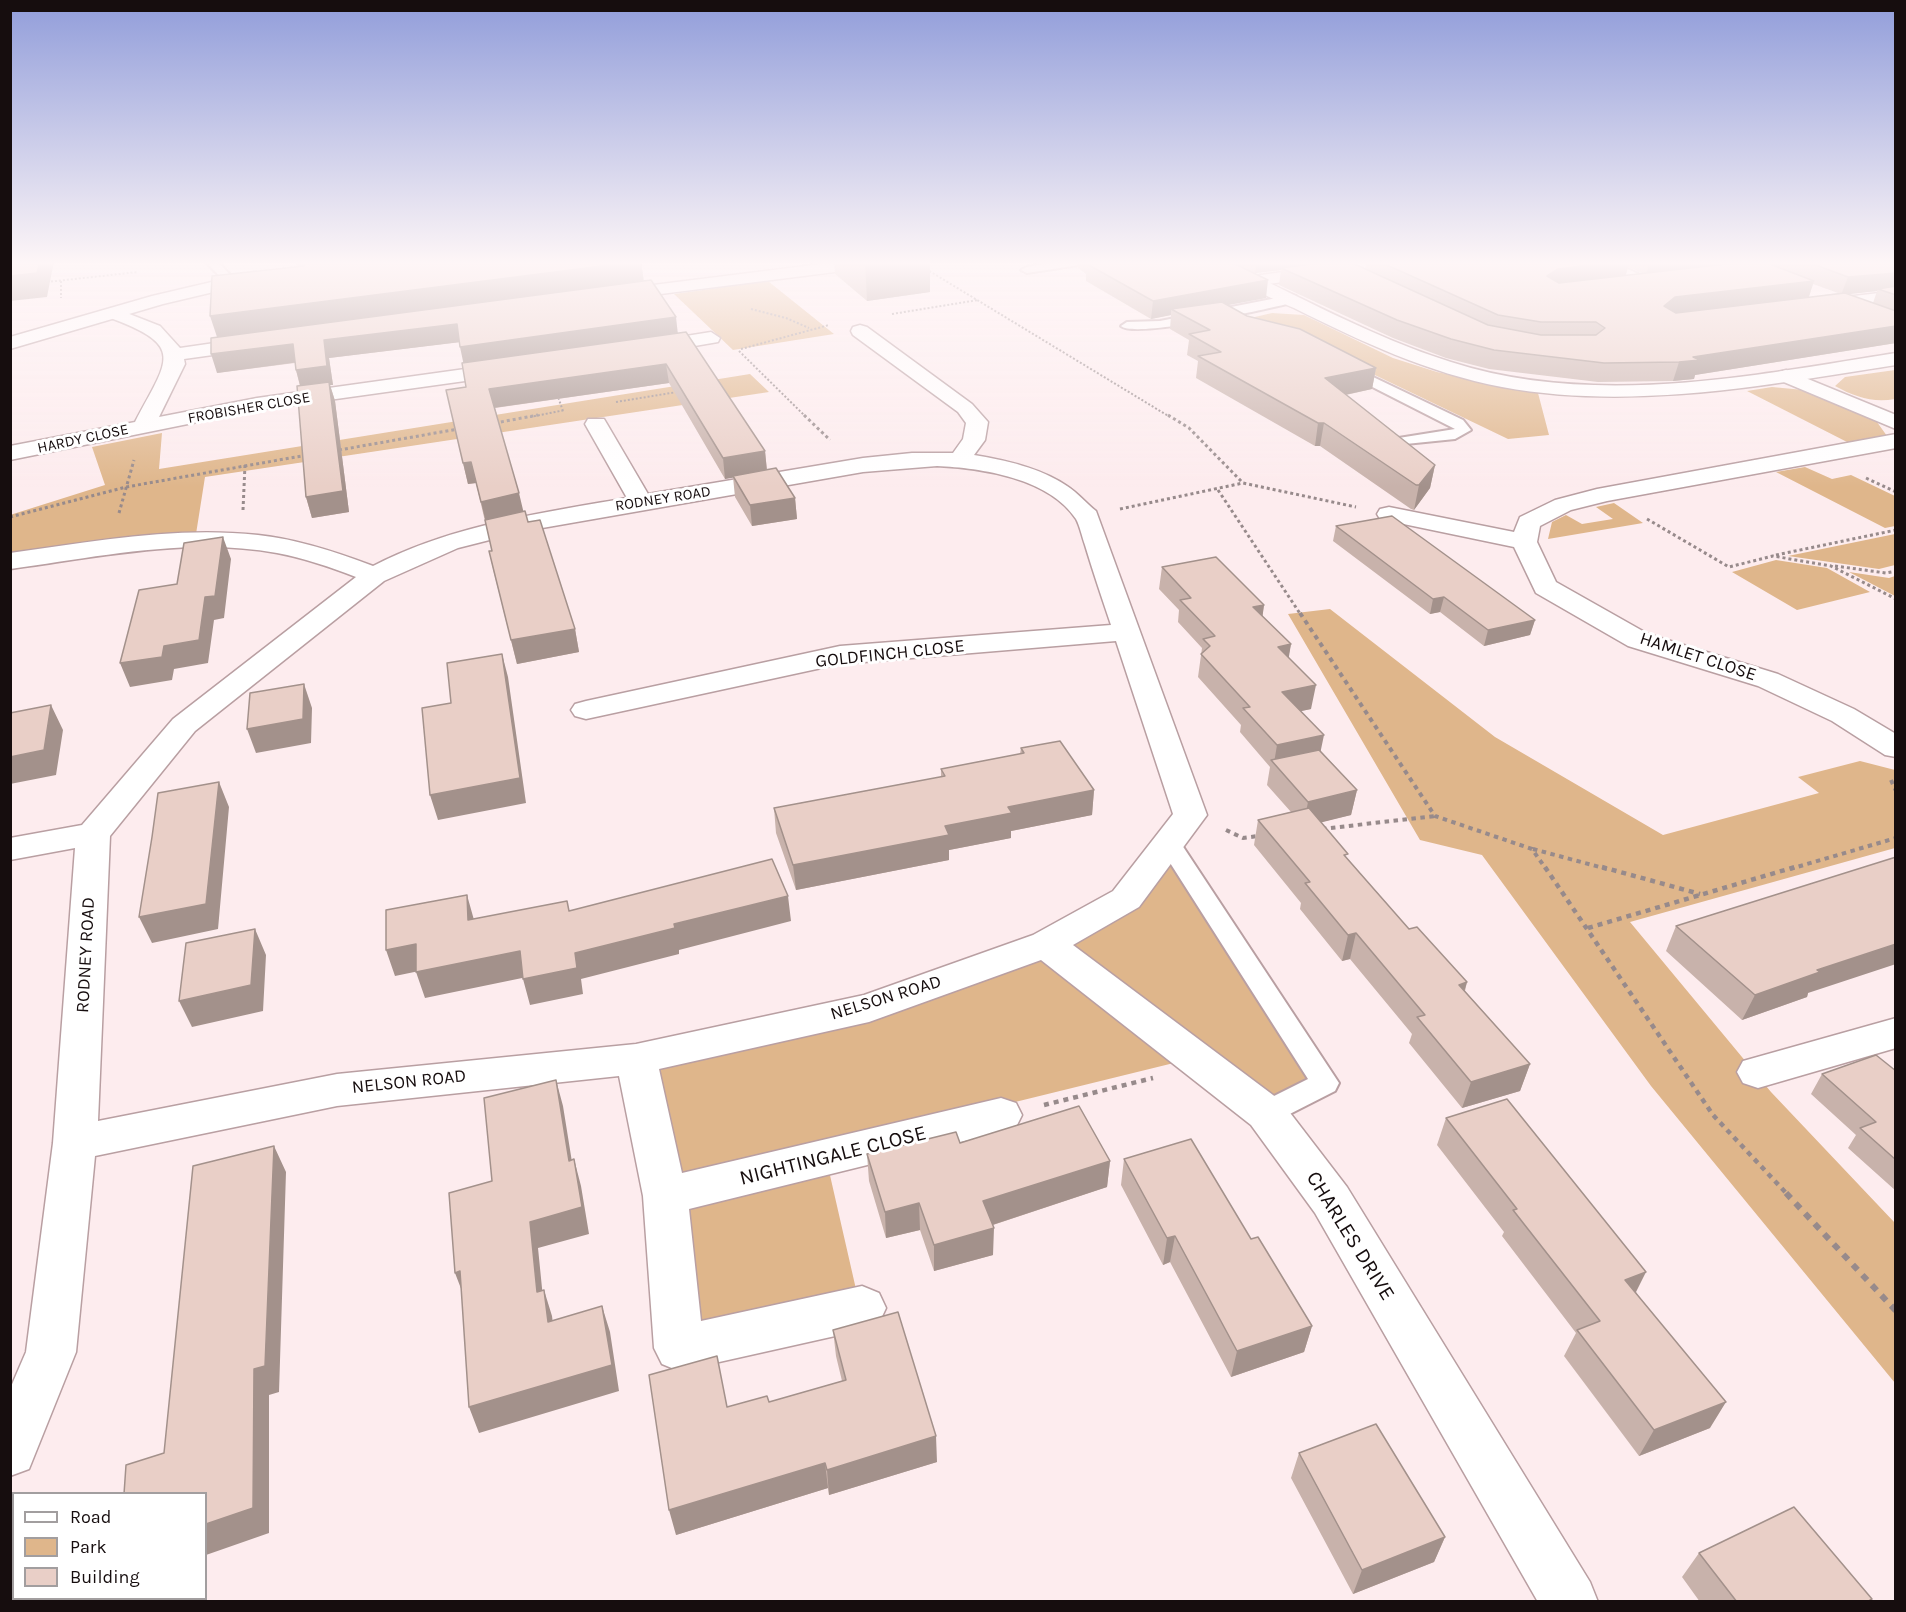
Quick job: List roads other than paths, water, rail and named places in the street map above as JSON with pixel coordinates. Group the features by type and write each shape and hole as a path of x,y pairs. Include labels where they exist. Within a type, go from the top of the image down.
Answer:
{"street":[{"path":"10,343 33,336"},
{"path":"163,336 174,355 269,341"},
{"path":"867,336 965,408 977,422 974,440 959,460 997,465 1026,476 1057,490 1087,516 1126,632"},
{"path":"1373,336 1421,358 1472,374 1511,382 1591,391 1680,390 1896,359"},
{"path":"629,351 711,339"},
{"name":"HARDY CLOSE","path":"10,453 144,426 175,364 174,355"},
{"name":"FROBISHER CLOSE","path":"144,426 257,404 548,363"},
{"path":"1786,376 1896,423"},
{"path":"1869,412 1896,407"},
{"path":"596,424 641,502"},
{"path":"1389,514 1524,542 1529,522 1563,505 1605,494 1896,441"},
{"name":"RODNEY ROAD","path":"10,1451 51,1352 75,1143 93,834 184,725 375,575 401,561 463,537 641,502 859,467 920,460 959,460"},
{"path":"10,561 184,540 242,540 326,556 375,575"},
{"name":"HAMLET CLOSE","path":"1524,542 1545,587 1638,640 1768,680 1843,715 1896,748"},
{"name":"GOLDFINCH CLOSE","path":"586,710 840,656 1126,632"},
{"name":"NELSON ROAD","path":"75,1143 337,1089 636,1059 869,1008 1046,944 1126,899 1170,844 1190,814 1126,632"},
{"path":"10,849 93,834"},
{"name":"CHARLES DRIVE","path":"1046,944 1266,1113 1331,1200 1570,1602"},
{"path":"1758,1072 1896,1033"},
{"path":"636,1059 665,1196 679,1348 862,1308"},
{"name":"NIGHTINGALE CLOSE","path":"665,1196 1001,1115"}],"lane":[{"path":"1336,359 1342,366 1458,423 1464,430 1455,435 1391,443"},
{"path":"1170,844 1325,1083 1266,1113"}]}
